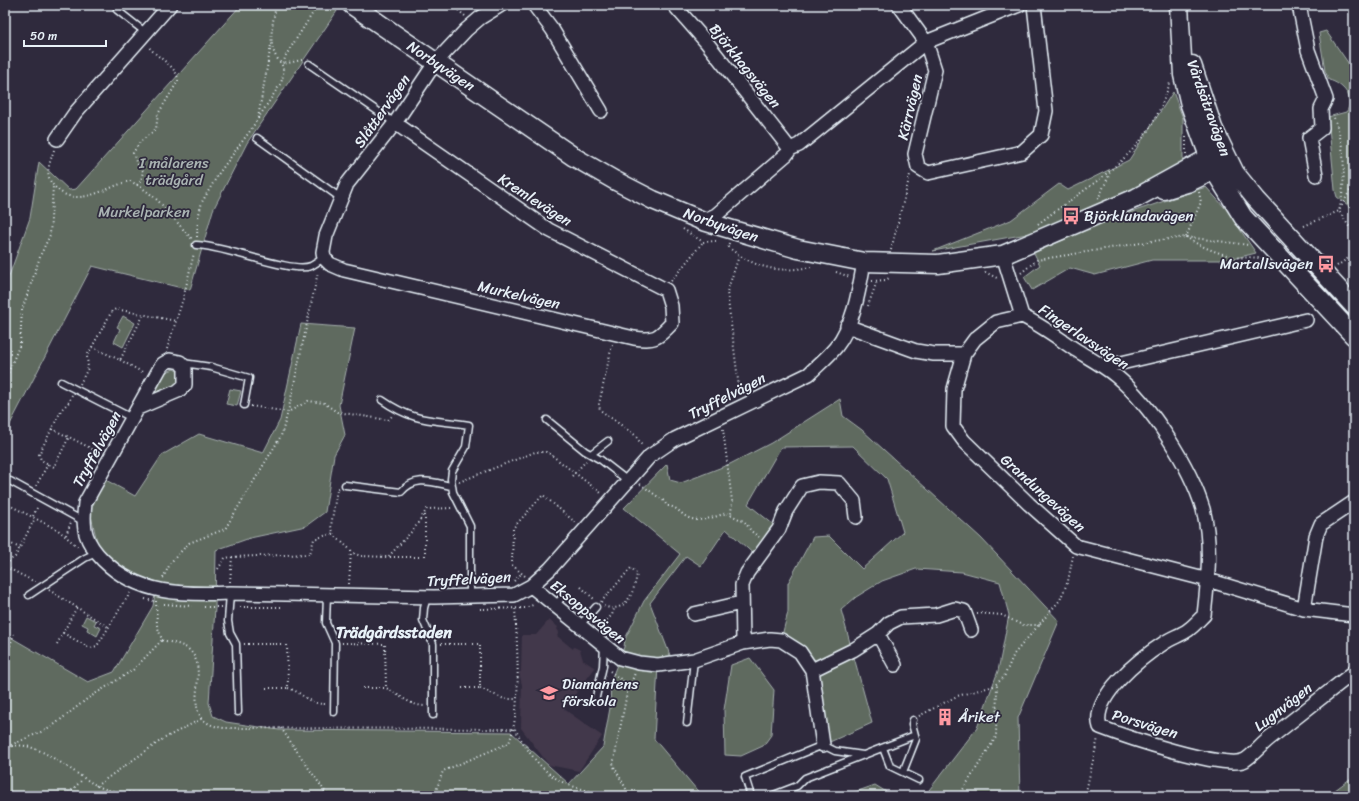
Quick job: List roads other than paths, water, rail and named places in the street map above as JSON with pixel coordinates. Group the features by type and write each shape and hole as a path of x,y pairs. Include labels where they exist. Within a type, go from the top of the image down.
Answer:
{"street":[{"path":"57,139 75,113 170,5"},
{"name":"Norbyvägen","path":"352,5 574,157 653,200 703,221 779,245 864,262 938,264 1003,255 1136,198 1219,160"},
{"name":"Slåttervägen","path":"324,258 323,252 326,236 343,200 347,184 395,123 435,63 473,24 501,5"},
{"path":"534,5 552,29 601,111"},
{"name":"Björkhagsvägen","path":"674,5 707,43 790,149"},
{"name":"Kärrvägen","path":"899,5 926,42 935,70 915,154 918,167 928,173 1022,152 1041,135 1046,111 1034,5"},
{"path":"703,221 716,215 787,154 790,149 799,145 926,42 1019,5"},
{"name":"Vårdsätravägen","path":"1179,5 1182,32 1183,75 1190,104 1219,160 1243,217 1354,336"},
{"path":"1299,5 1308,50 1326,99 1321,109 1322,128 1309,138 1316,175"},
{"name":"Kremlevägen","path":"395,123 549,230 666,290"},
{"name":"Vårdsätravägen","path":"1219,160 1235,173 1256,200 1354,306"},
{"path":"1003,255 1022,316"},
{"name":"Murkelvägen","path":"324,258 330,264 344,270 615,334 648,340 660,336 672,323 671,306 666,290"},
{"name":"Tryffelvägen","path":"135,413 178,391 184,385 185,368 180,362 170,360 163,364 135,413 85,503 83,521 88,543 113,570 130,581 158,590 327,596 470,596 512,590 531,586 564,553 609,501 634,482 650,456 675,439 809,374 836,347 847,326 851,317 864,262"},
{"name":"Grandungevägen","path":"1022,316 996,322 975,339 964,354 954,389 953,426 964,441 1029,504 1076,546 1208,580 1304,608 1354,615"},
{"name":"Fingerlavsvägen","path":"1022,316 1040,325 1104,367 1127,387 1166,434 1194,485 1203,510 1207,536 1208,580"},
{"path":"1104,367 1306,320"},
{"path":"847,326 916,351 934,354 964,354"},
{"path":"743,643 741,603 742,585 747,573 779,529 786,511 802,486 811,483 839,483 854,501 856,517"},
{"path":"1304,608 1316,536 1321,524 1354,502"},
{"name":"Porsvägen","path":"1208,580 1204,615 1188,630 1165,642 1127,670 1104,701 1098,720 1100,727 1120,735 1209,760 1231,762"},
{"name":"Eksoppsvägen","path":"531,586 559,601 580,626 620,658 639,663 658,665 694,660 743,643 770,639 781,640 800,652 812,670 824,745"},
{"path":"694,614 741,603"},
{"path":"812,670 853,650 878,634 889,623 901,617 936,615 955,609 964,611 971,630"},
{"path":"878,634 895,665"},
{"name":"Lugnvägen","path":"1231,762 1244,761 1259,747 1354,672"}],"lane":[{"path":"119,5 117,10 143,34"},
{"path":"308,64 395,123"},
{"path":"257,138 343,200"},
{"path":"196,245 217,248 294,267 310,266 324,258"},
{"path":"180,362 249,378 244,405"},
{"path":"61,382 135,413"},
{"path":"382,400 397,411 411,417 430,421 442,421 469,425 466,447 452,471 452,486 470,526 470,596"},
{"path":"547,420 591,454 634,482"},
{"path":"591,454 608,441"},
{"path":"10,481 83,521"},
{"path":"345,485 401,492 407,484 423,481 452,486"},
{"path":"29,595 96,553"},
{"path":"230,593 228,621 230,633 236,644 238,712"},
{"path":"327,596 326,623 335,643 334,712"},
{"path":"427,597 423,620 433,644 433,715"},
{"path":"580,626 596,607"},
{"path":"596,697 603,666 604,645"},
{"path":"686,722 694,660"},
{"path":"903,772 916,739 912,724 913,720"},
{"path":"771,796 797,786 805,778 915,735"},
{"path":"751,796 745,777 824,745 827,748 845,754 866,755"},
{"path":"883,748 890,766 919,780"}],"place":[{"name":"Björklundavägen","path":"1071,216"},
{"name":"Martallsvägen","path":"1326,264"},
{"name":"Diamantens förskola","path":"549,693"},
{"name":"Åriket","path":"945,717"}],"district":[{"name":"Trädgårdsstaden","path":"394,632"}],"park label":[{"name":"I målarens trädgård","path":"174,172"},
{"name":"Murkelparken","path":"144,212"}]}
